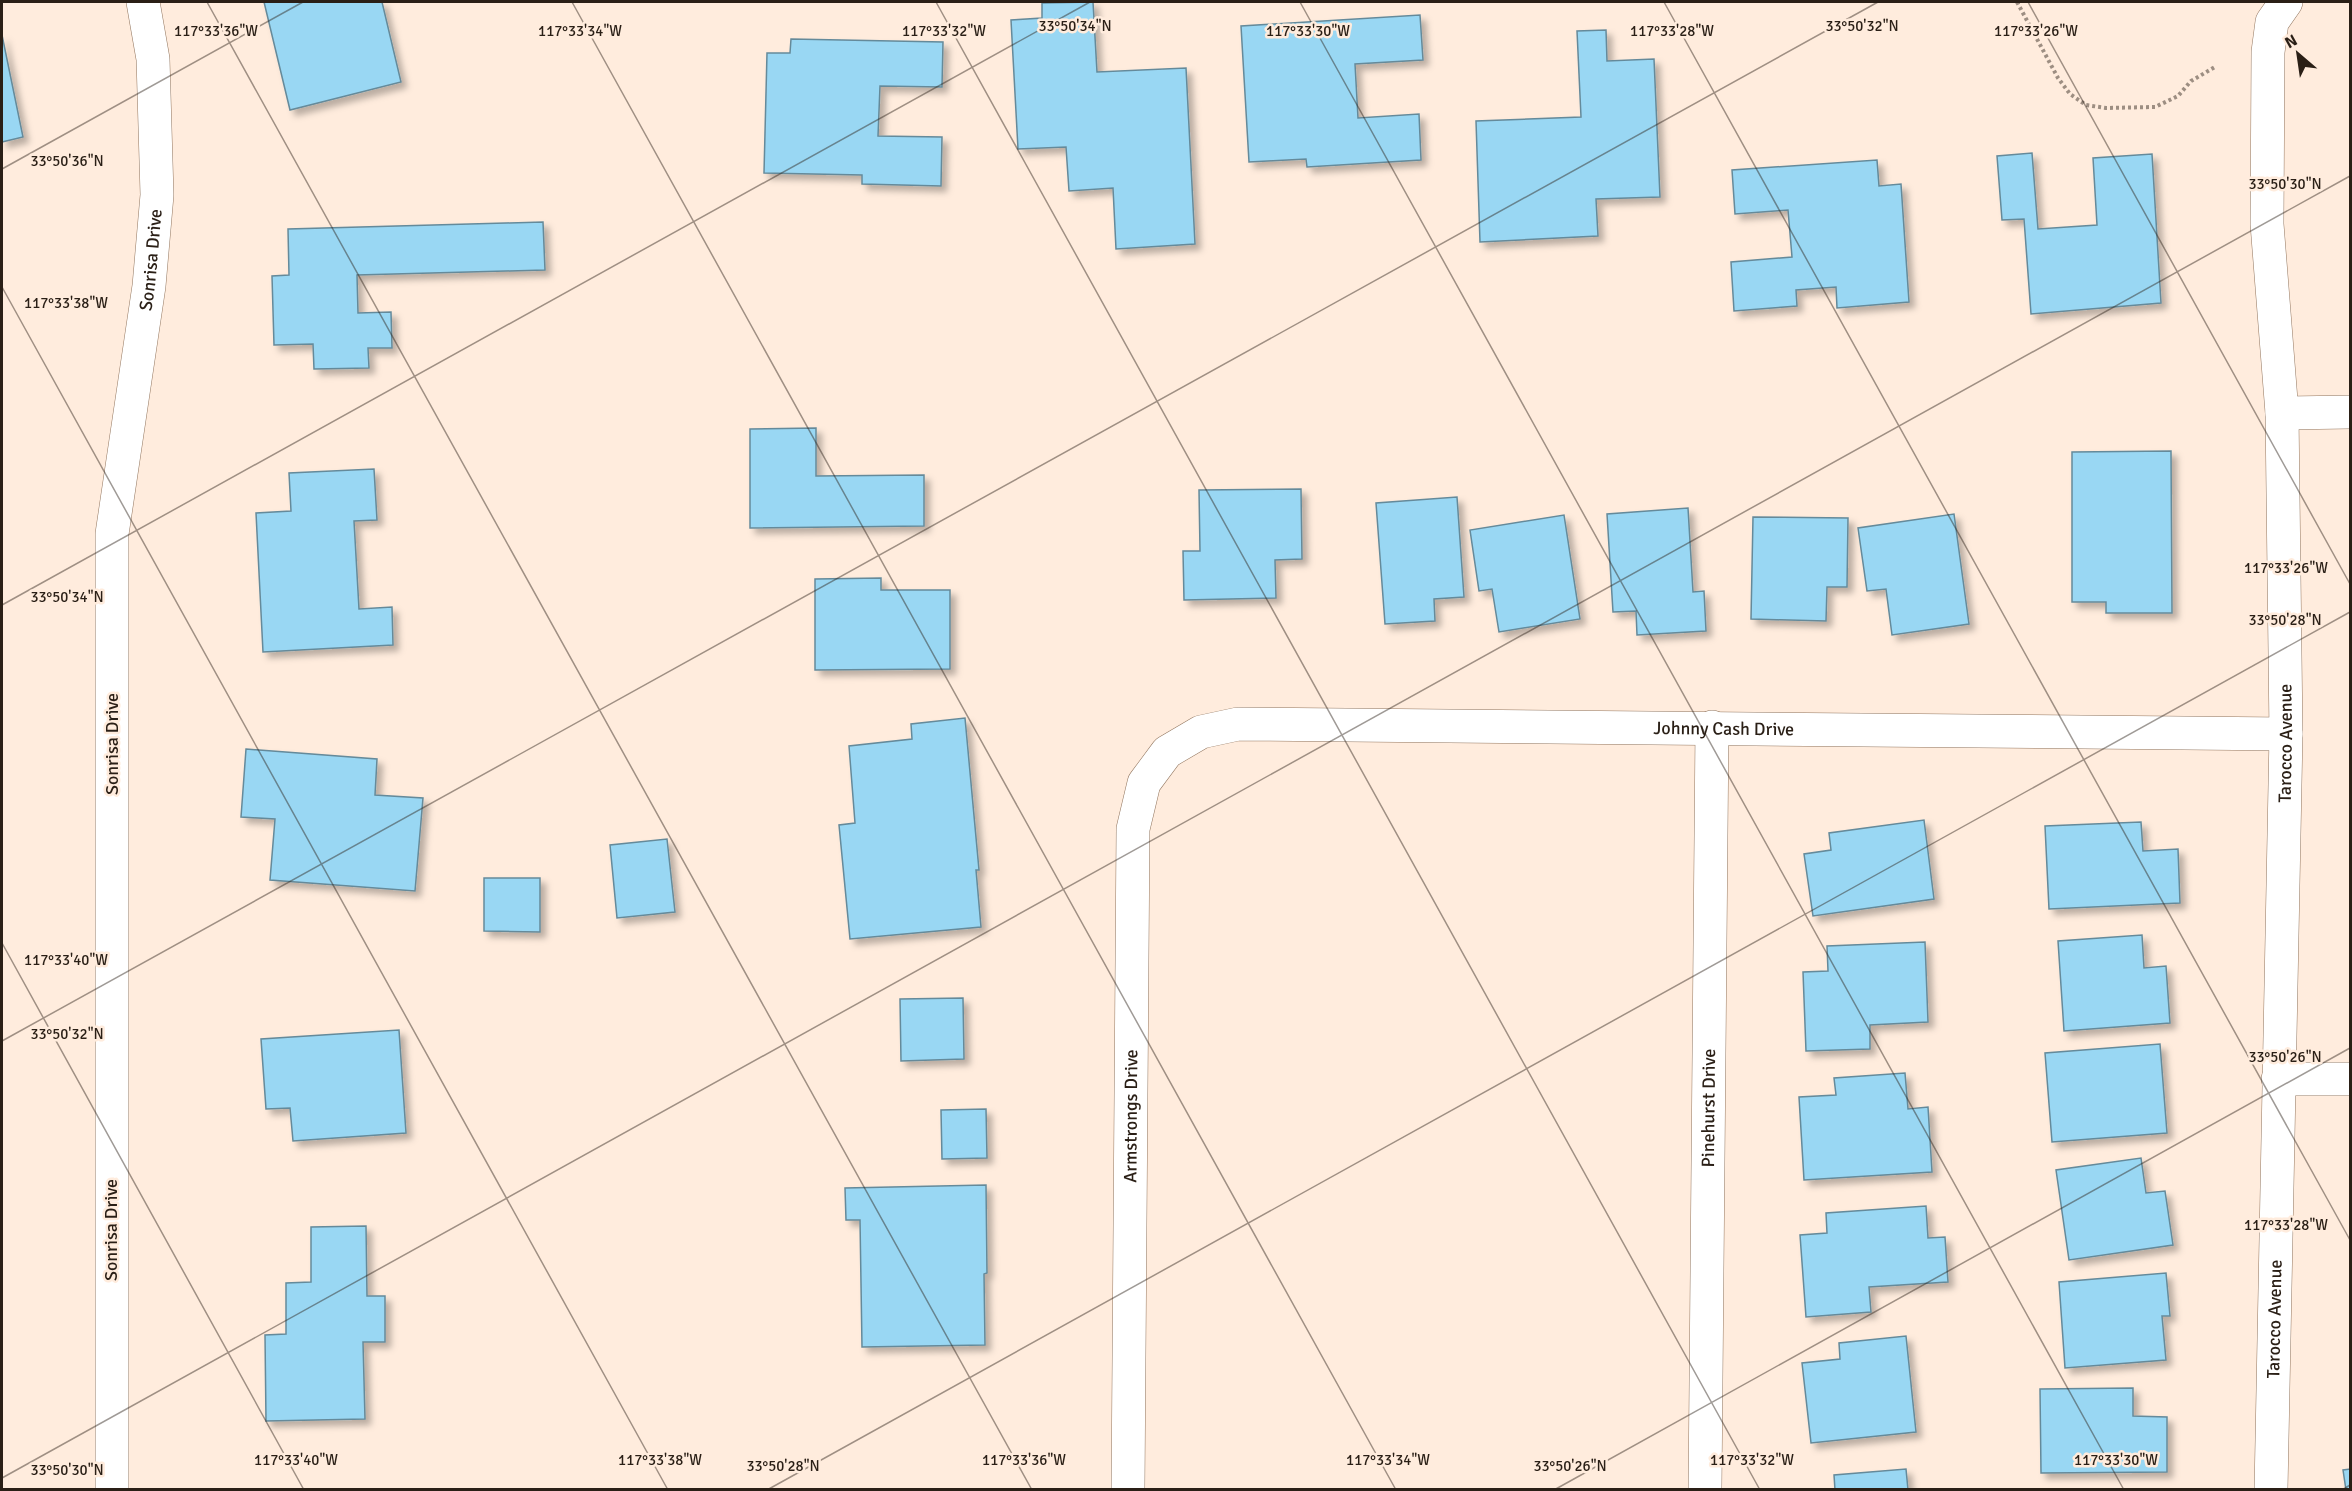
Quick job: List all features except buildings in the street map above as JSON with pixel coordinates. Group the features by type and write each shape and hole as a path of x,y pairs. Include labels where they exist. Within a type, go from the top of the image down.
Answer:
{"street":[{"name":"Sonrisa Drive","path":"111,1490 112,534 149,286 157,195 153,59 143,2"},
{"name":"Tarocco Avenue","path":"2271,1490 2286,734 2282,413 2267,224 2268,52 2272,22 2286,2"},
{"path":"2282,413 2350,412"},
{"name":"Johnny Cash Drive","path":"1167,752 1201,732 1238,724 2286,734"},
{"name":"Pinehurst Drive","path":"1705,1490 1713,727"},
{"name":"Armstrongs Drive","path":"1128,1490 1133,829 1144,783 1167,752"},
{"path":"2278,1078 2350,1079"}],"path":[{"path":"2017,2 2058,78 2070,94 2086,105 2106,108 2155,107 2178,96 2192,81 2215,67"}]}
